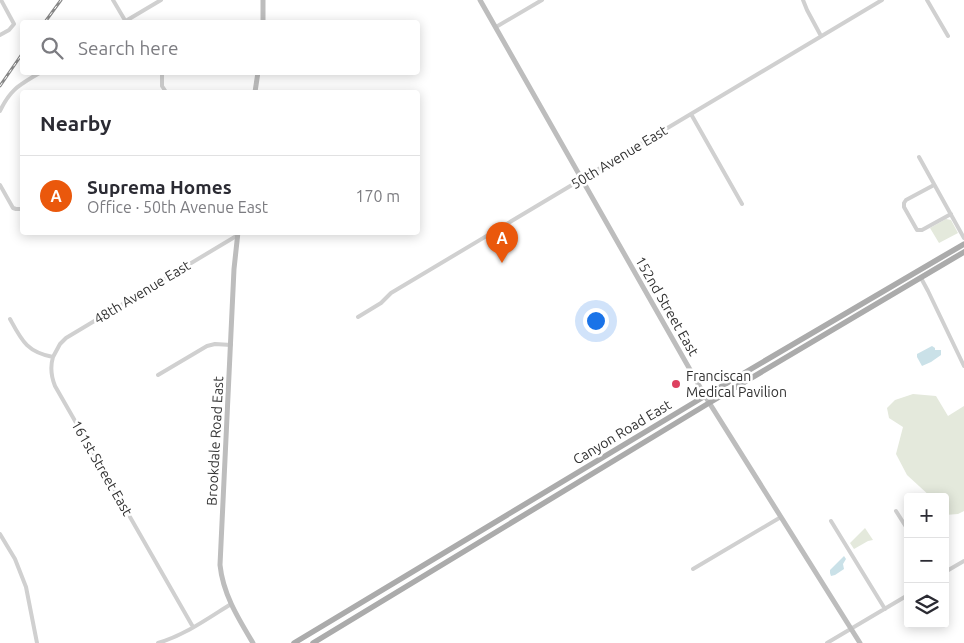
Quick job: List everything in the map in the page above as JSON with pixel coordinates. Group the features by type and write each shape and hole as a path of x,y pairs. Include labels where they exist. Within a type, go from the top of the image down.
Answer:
{"main road":[{"name":"Canyon Road East","path":"294,643 705,396 964,244"},
{"name":"Canyon Road East","path":"312,643 709,403 964,252"},
{"path":"886,299 885,296 908,276"}],"street":[{"path":"0,35 9,30 13,25 1,0"},
{"path":"113,0 124,20"},
{"path":"128,20 161,0"},
{"path":"263,0 263,20"},
{"name":"152nd Street East","path":"480,0 709,403 860,643"},
{"path":"496,28 542,0"},
{"path":"803,0 821,36"},
{"name":"50th Avenue East","path":"358,317 381,303 391,293 882,0"},
{"path":"927,0 948,36"},
{"path":"0,111 15,88 36,75"},
{"path":"162,75 162,86 165,90"},
{"path":"255,90 258,75"},
{"path":"691,114 742,204"},
{"path":"919,157 964,238"},
{"path":"0,185 13,208 20,209"},
{"path":"934,185 906,200 904,207 918,230 922,230 951,214"},
{"name":"48th Avenue East","path":"53,357 60,344 66,338 236,235"},
{"name":"Brookdale Road East","path":"238,235 234,268 220,564 224,585 231,604 253,643"},
{"path":"920,278 964,366"},
{"path":"10,320 26,345 37,352 53,357"},
{"path":"158,375 207,346 215,344 231,345"},
{"name":"161st Street East","path":"53,357 51,374 55,386 193,627"},
{"path":"896,511 904,524"},
{"path":"693,569 781,517"},
{"path":"831,521 885,609"},
{"path":"0,534 15,559 26,587 37,643"},
{"path":"949,570 964,561"},
{"path":"827,643 904,597"},
{"path":"158,643 180,635 231,604"}],"shaded area":[{"path":"946,219 951,220 958,233 939,243 930,228"},
{"path":"913,394 936,396 948,416 964,406 964,511 949,515 949,493 927,493 907,475 896,454 903,427 889,418 887,408 895,400"},
{"path":"865,528 873,540 854,549 850,543"}],"water":[{"path":"932,346 935,350 941,350 941,355 922,366 917,354"},
{"path":"844,556 846,559 843,564 844,569 831,576 830,570"}],"railway":[{"path":"46,20 61,0"},
{"path":"0,86 20,57"}],"place":[{"name":"Suprema Homes","path":"502,263"},
{"name":"Franciscan Medical Pavilion","path":"676,384"}]}
